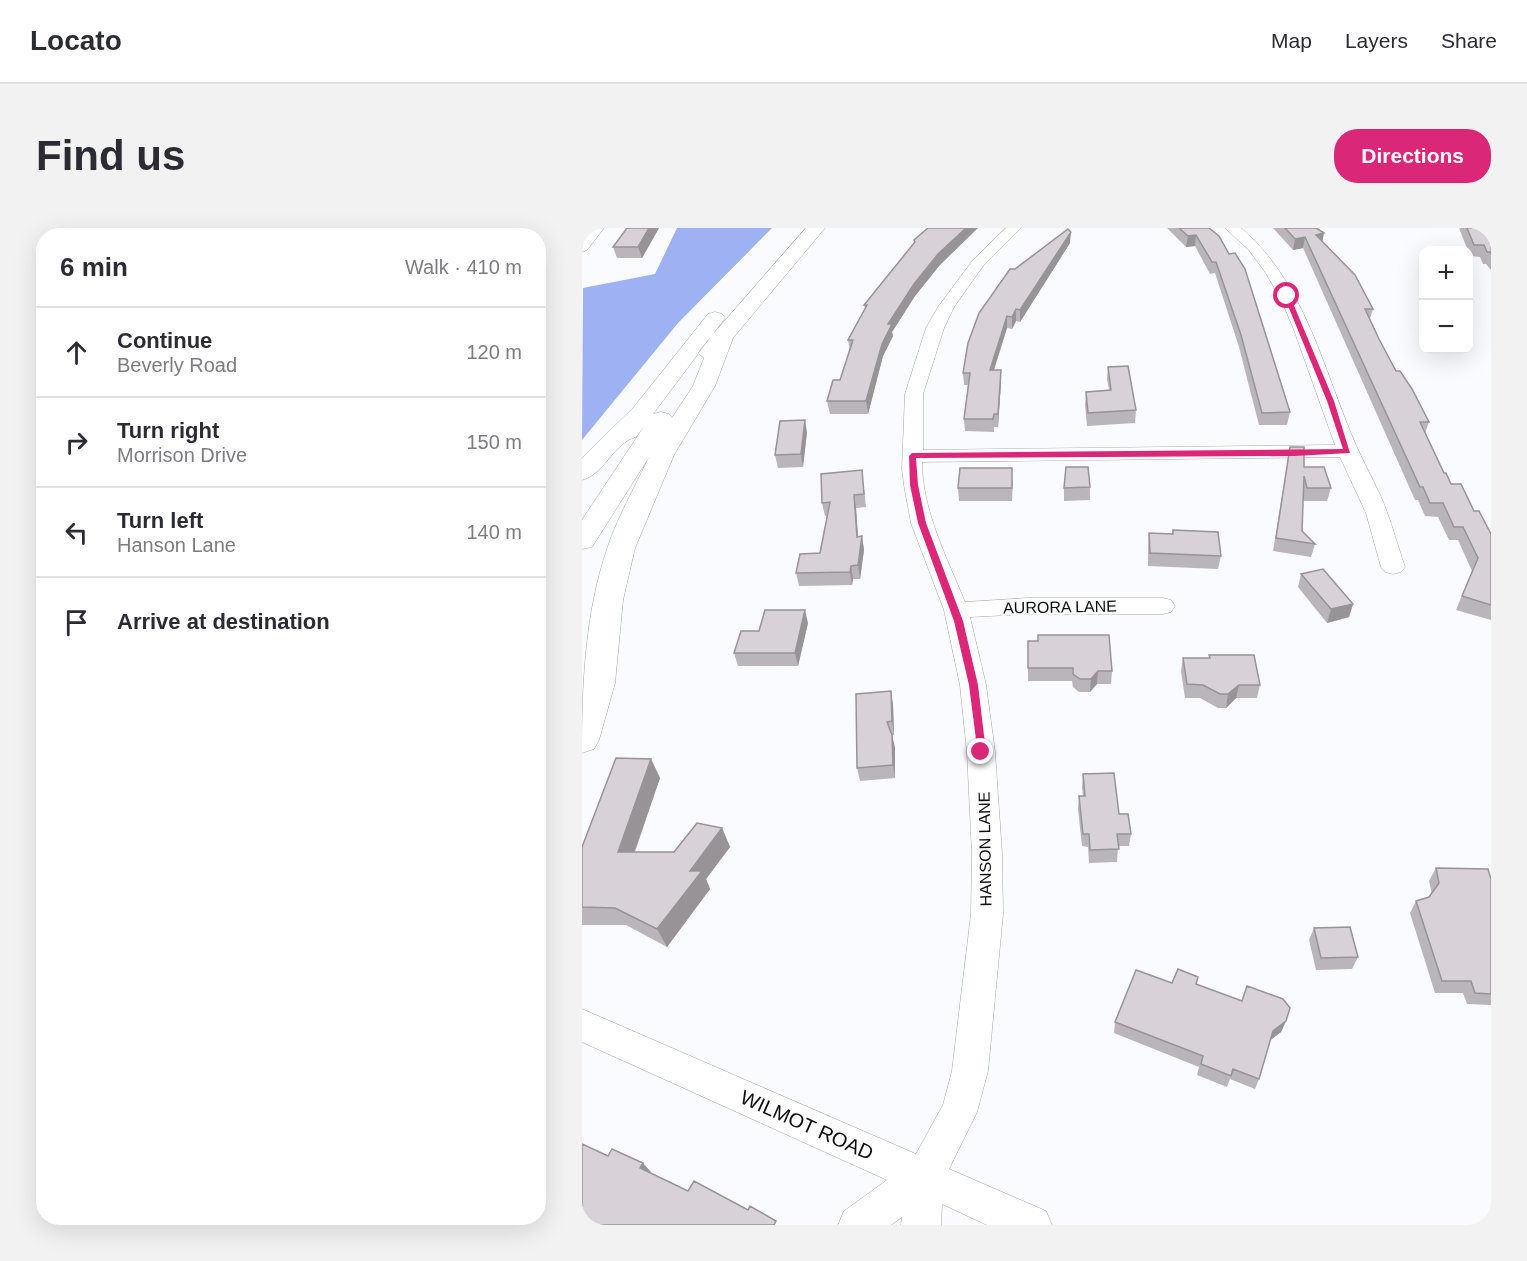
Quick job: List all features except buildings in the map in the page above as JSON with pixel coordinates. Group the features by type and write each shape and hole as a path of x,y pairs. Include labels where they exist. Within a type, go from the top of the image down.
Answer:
{"highway":[{"path":"582,502 649,403 722,310 797,228"},
{"path":"582,541 646,440 700,365 816,228"},
{"path":"582,740 599,684 608,600 621,548 630,523 662,455 704,386 723,338"},
{"path":"582,472 649,403"}],"street":[{"path":"583,245 597,228"},
{"name":"HANSON LANE","path":"924,1177 959,1112 970,1071 987,914 987,854 978,716 956,610 922,523 914,485 912,456 914,394 934,328 957,290 978,263 1014,228"},
{"path":"1232,228 1264,256 1287,296 1348,451 1374,506 1393,567"},
{"path":"912,456 1294,454 1348,451"},
{"name":"AURORA LANE","path":"956,610 1065,606 1163,606"},
{"name":"WILMOT ROAD","path":"582,1025 1032,1225"},
{"path":"858,1225 924,1177"},
{"path":"921,1225 924,1177"}],"shaded area":[{"path":"677,228 772,228 678,323 582,440 583,288 655,274"}],"route":[{"path":"981,752 973,685 959,621 922,523 916,499 912,456 1053,453 1294,454 1348,451 1287,296"}]}
